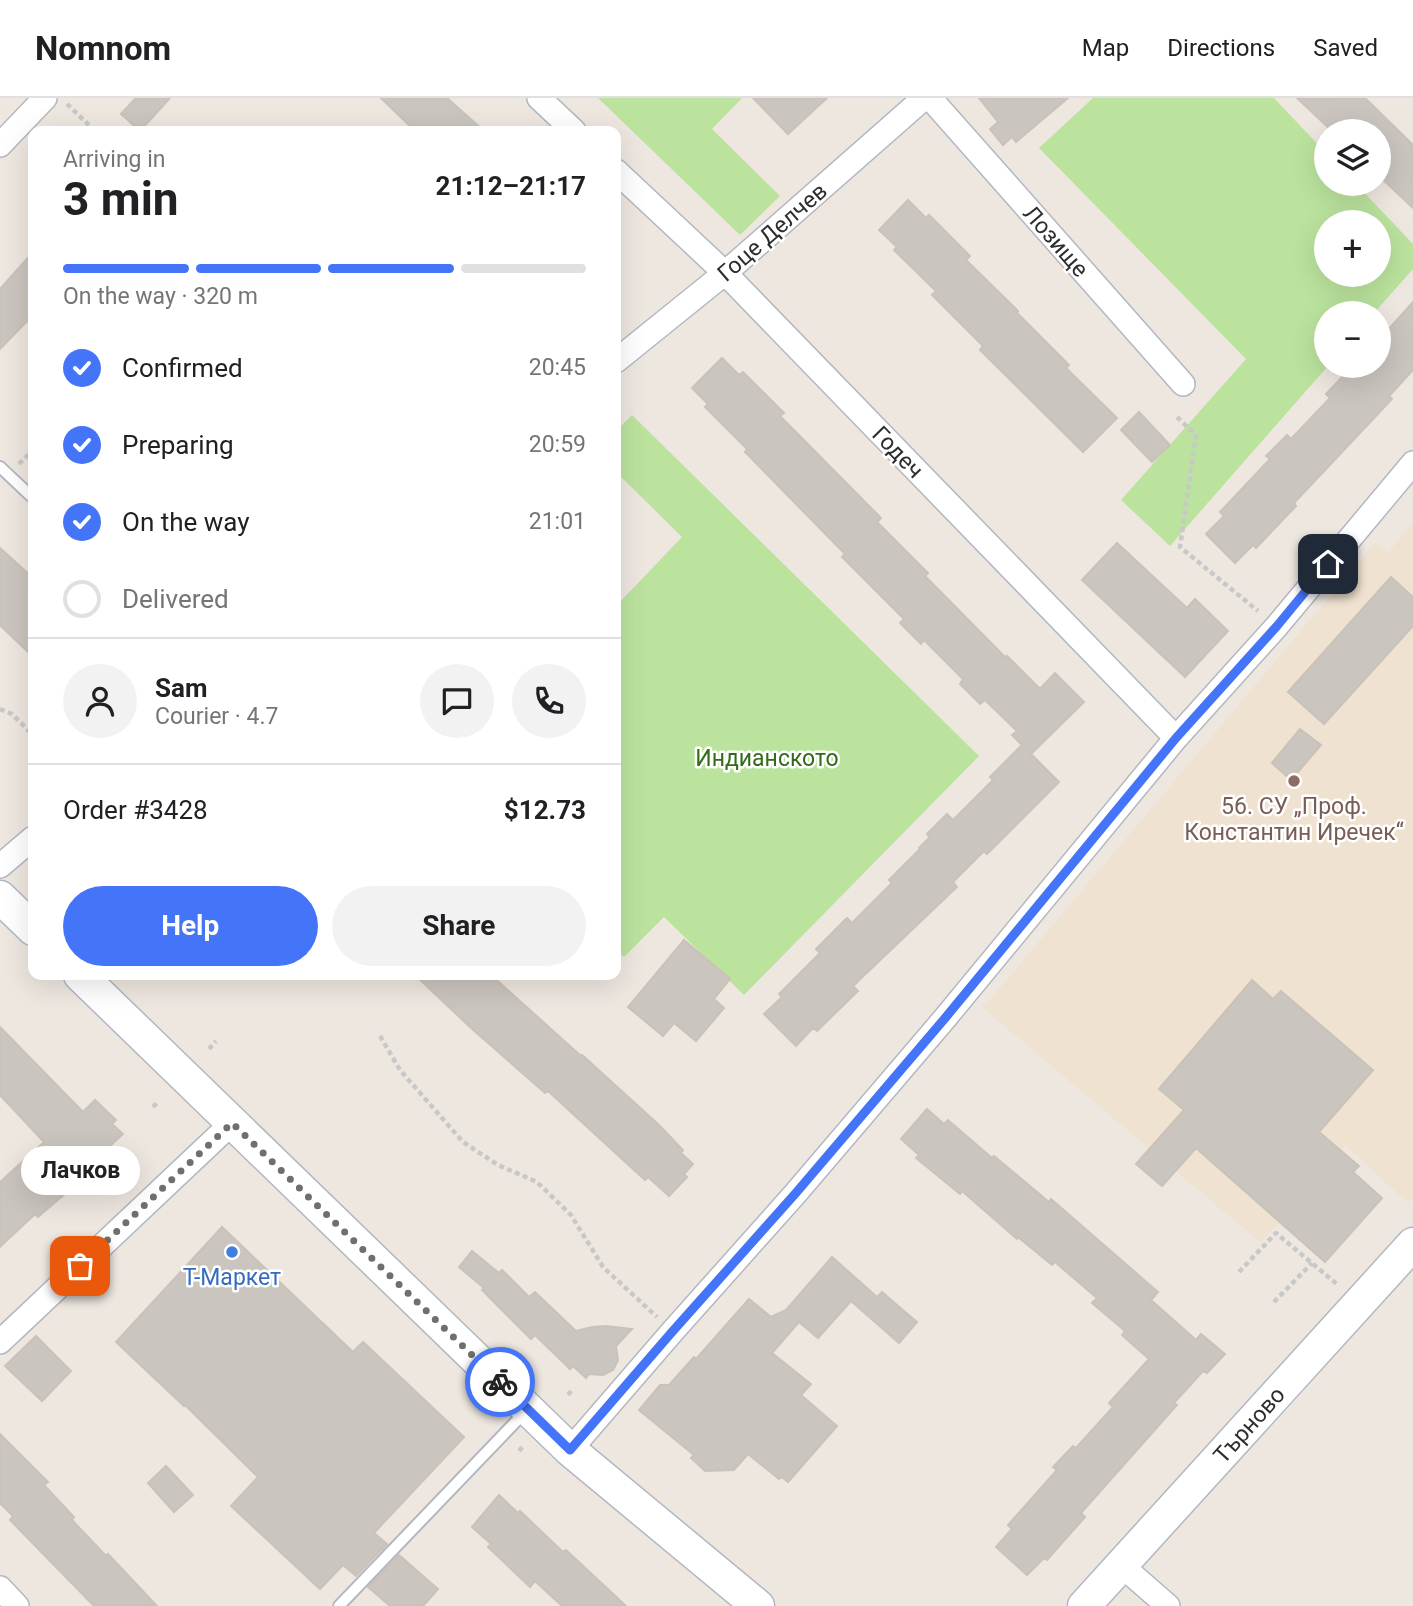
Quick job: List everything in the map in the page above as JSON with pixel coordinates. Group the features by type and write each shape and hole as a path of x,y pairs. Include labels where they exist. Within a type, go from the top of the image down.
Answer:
{"street":[{"path":"0,145 45,98"},
{"path":"539,98 569,126"},
{"name":"Гоце Делчев","path":"621,357 725,273 924,98"},
{"name":"Лозище","path":"930,98 1183,384"},
{"name":"Годеч","path":"621,176 725,273 1176,738"},
{"path":"570,1450 902,1069 1176,738 1277,626 1413,463"},
{"path":"0,866 28,842"},
{"path":"0,897 28,924"},
{"path":"85,980 570,1450 758,1606"},
{"path":"0,1342 232,1123"},
{"name":"Търново","path":"1084,1606 1413,1244"},
{"path":"1121,1565 1168,1606"},
{"path":"0,1588 17,1606"}],"lane":[{"path":"0,467 28,493"},
{"path":"339,1606 528,1409"}],"path":[{"path":"62,98 90,126"},
{"path":"1177,416 1196,435 1180,547 1277,626"},
{"path":"0,709 12,714 28,730"},
{"path":"380,1036 400,1070 463,1142 498,1165 537,1182 571,1215 603,1268 672,1332"},
{"path":"209,1049 216,1041"},
{"path":"153,1107 159,1101"},
{"path":"1239,1272 1276,1233 1339,1285"},
{"path":"1275,1302 1312,1263"},
{"path":"568,1395 573,1389"},
{"path":"519,1451 524,1445"}],"shaded area":[{"name":"56. СУ „Проф. Константин Иречек“","path":"1413,522 1413,1198 1408,1203 1346,1146 1261,1243 983,1008 1375,543 1388,553"}],"green space":[{"path":"598,98 742,98 712,129 780,196 740,235"},
{"path":"1093,98 1274,98 1314,140 1314,196 1367,196 1381,210 1314,210 1314,287 1391,287 1391,221 1413,244 1413,269 1385,301 1314,301 1314,378 1317,378 1170,546 1121,500 1246,359 1039,148"},
{"name":"Индианското","path":"632,415 979,756 744,995 664,917 624,957 621,954 621,601 682,537 621,477 621,426"}],"building":[{"path":"136,98 170,98 145,126 134,126 121,114"},
{"path":"381,98 447,98 478,126 410,126"},
{"path":"753,98 827,98 788,134"},
{"path":"979,98 1068,98 1016,142 1012,137 1003,145 990,129 998,122"},
{"path":"1297,98 1365,98 1386,119 1319,119"},
{"path":"1391,123 1413,145 1413,208 1391,187"},
{"path":"908,200 926,218 929,215 970,256 966,260 1018,311 1017,313 1069,365 1066,368 1117,418 1083,452 980,350 983,346 932,295 936,291 894,250 897,247 879,230"},
{"path":"28,258 28,320 0,349 0,289"},
{"path":"1413,302 1413,370 1389,396 1392,399 1294,503 1296,506 1256,548 1253,545 1235,563 1206,534 1224,516 1220,512 1270,459 1266,456 1287,435 1291,439 1330,398 1326,394 1341,378 1391,378 1391,327"},
{"path":"722,358 739,375 743,372 784,413 780,416 881,518 877,522 928,573 925,576 1006,658 1007,656 1040,689 1055,673 1084,702 1031,754 1059,782 987,854 984,851 953,882 957,887 853,986 858,991 817,1031 813,1028 796,1046 764,1014 782,997 779,994 820,953 816,949 847,918 852,923 892,883 889,880 930,837 927,834 947,814 953,820 993,780 990,777 1022,745 1012,735 1017,731 985,700 980,704 960,684 963,679 924,640 921,644 900,623 904,619 842,557 845,554 705,407 708,404 692,388"},
{"path":"1139,412 1170,445 1152,462 1121,430"},
{"path":"1117,543 1187,608 1195,599 1228,631 1185,677 1082,580"},
{"path":"0,548 28,573 28,652 0,625"},
{"path":"1391,577 1413,597 1413,626 1324,724 1288,692"},
{"path":"1300,729 1321,745 1291,780 1272,763"},
{"path":"684,940 730,979 714,999 724,1008 696,1041 674,1023 663,1036 628,1007"},
{"path":"420,980 497,980 659,1125 693,1164 684,1174 687,1177 669,1196 648,1177 645,1180 548,1091 545,1093"},
{"path":"1252,980 1273,999 1281,991 1373,1070 1319,1132 1359,1166 1353,1172 1382,1198 1325,1262 1196,1148 1162,1186 1136,1164 1184,1110 1159,1089"},
{"path":"0,1027 83,1112 95,1100 116,1120 112,1124 123,1134 111,1145 113,1149 97,1164 99,1167 82,1183 80,1181 38,1217 35,1214 0,1247 0,1182 44,1142 0,1095"},
{"path":"927,1109 944,1124 948,1120 1049,1202 1051,1199 1158,1292 1151,1300 1196,1340 1201,1334 1225,1354 1207,1373 1203,1371 1174,1403 1177,1405 1081,1513 1085,1517 1047,1560 1044,1558 1027,1575 996,1547 1012,1529 1008,1525 1057,1470 1053,1467 1073,1446 1076,1448 1113,1407 1109,1403 1149,1359 1122,1335 1125,1331 1092,1303 1097,1298 1055,1262 1052,1265 1018,1237 1017,1239 962,1191 960,1194 916,1158 919,1155 901,1139"},
{"path":"222,1227 353,1352 363,1342 464,1437 374,1533 387,1544 356,1576 343,1565 320,1589 231,1506 258,1477 116,1342"},
{"path":"472,1251 499,1273 502,1270 529,1297 535,1292 576,1331 606,1326 632,1329 616,1346 618,1360 613,1370 603,1375 589,1374 586,1378 573,1366 570,1369 535,1335 531,1339 482,1290 484,1288 459,1267"},
{"path":"832,1257 877,1297 882,1292 917,1322 899,1343 851,1301 818,1338 799,1322 772,1353 811,1384 801,1395 837,1426 788,1482 782,1477 779,1479 748,1454 734,1470 705,1471 691,1458 694,1455 639,1410 660,1385 669,1385 694,1357 696,1359 749,1299 771,1317 786,1310"},
{"path":"36,1336 71,1371 42,1401 5,1366"},
{"path":"0,1434 48,1482 44,1485 74,1517 72,1520 157,1606 94,1606 10,1520 13,1516 0,1503"},
{"path":"166,1466 193,1495 174,1512 148,1483"},
{"path":"499,1495 563,1552 566,1550 626,1606 562,1606 535,1581 530,1587 488,1547 491,1544 472,1527"},
{"path":"399,1555 438,1589 423,1606 390,1606 368,1587"}],"way so far":[{"path":"80,1266 232,1123 500,1382"}],"place":[{"name":"56. СУ „Проф. Константин Иречек“","path":"1294,781"},
{"name":"Т-Маркет","path":"232,1252"},
{"name":"Лачков","path":"80,1266"}],"route":[{"path":"500,1382 570,1450 795,1194 946,1017 1176,738 1277,626 1328,564"}]}
